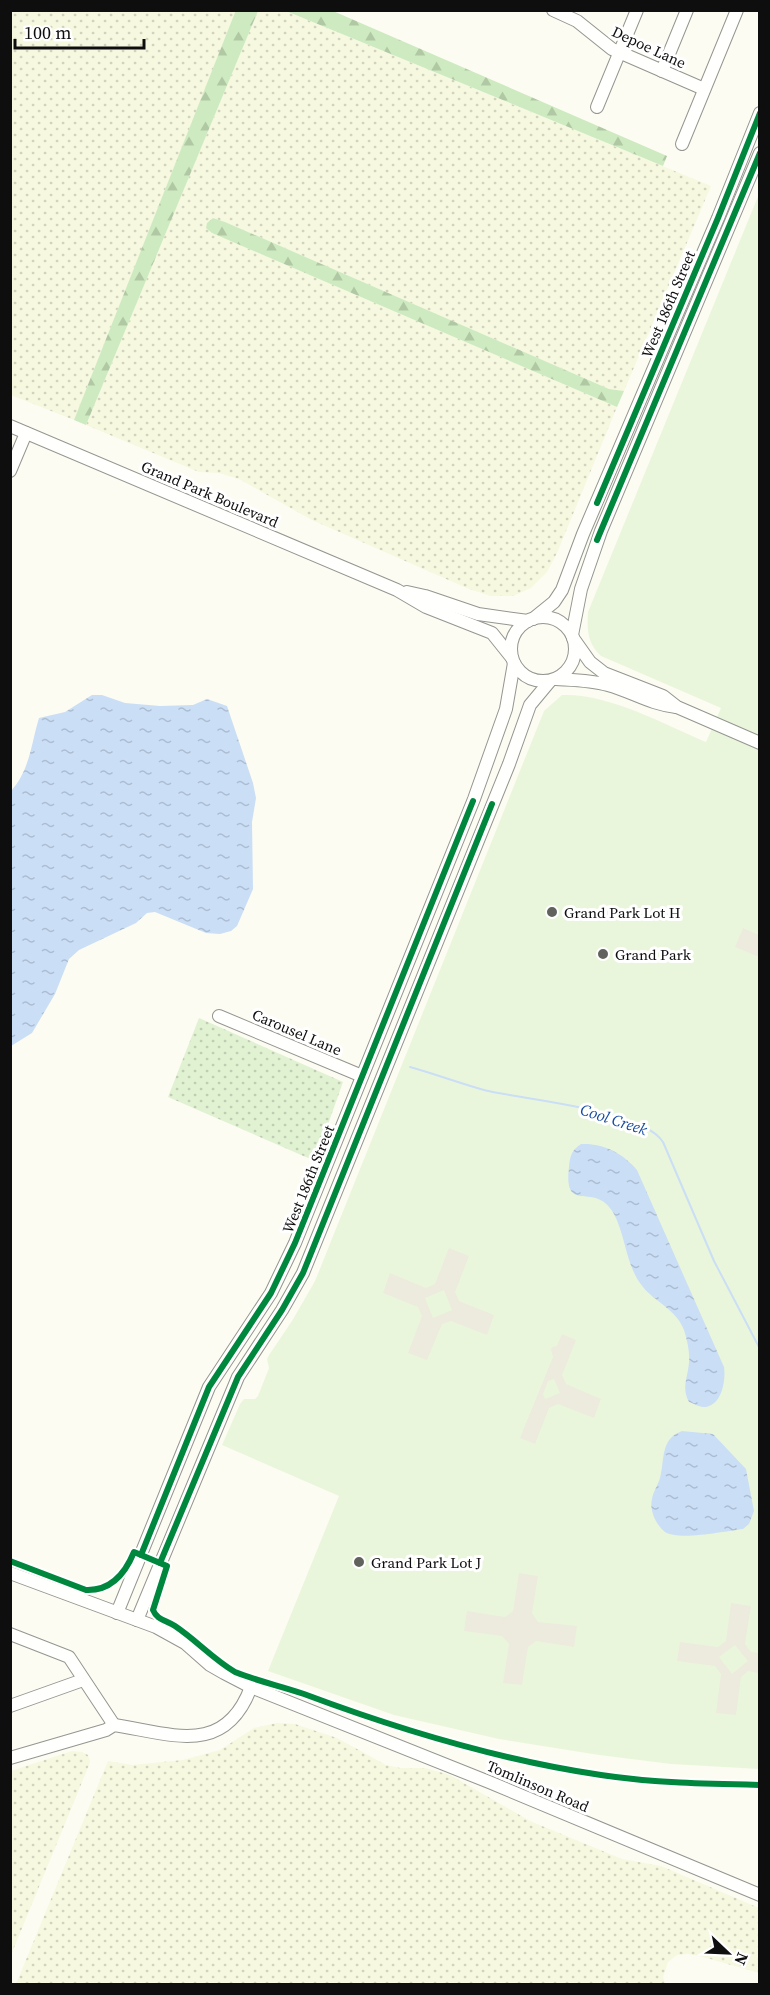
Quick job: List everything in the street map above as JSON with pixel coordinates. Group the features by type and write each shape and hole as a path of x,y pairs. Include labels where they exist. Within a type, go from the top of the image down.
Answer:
{"street":[{"name":"Depoe Lane","path":"553,10 577,21 619,53 704,89"},
{"path":"597,107 637,10"},
{"path":"662,71 687,10"},
{"path":"682,144 737,10"},
{"name":"West 186th Street","path":"530,620 554,602 562,590 583,534 713,229 759,113"},
{"name":"West 186th Street","path":"572,636 581,589 599,535 759,153"},
{"name":"Grand Park Boulevard","path":"10,426 397,590 426,607 492,633 513,661"},
{"path":"10,471 26,433"},
{"name":"Grand Park Boulevard","path":"397,590 425,596 478,614 530,620"},
{"path":"677,707 658,705 610,685 592,681 538,681 526,677 513,661 511,645 515,634 530,620 545,617 557,620 567,628 590,662 604,673 663,696 677,707 759,743"},
{"path":"553,680 566,672 573,662 575,650 572,636"},
{"name":"West 186th Street","path":"117,1613 209,1387 281,1274 325,1170 474,799 506,709 513,661"},
{"name":"West 186th Street","path":"142,1622 238,1377 282,1310 303,1273 509,764 530,705 553,680"},
{"name":"Carousel Lane","path":"219,1016 362,1076"},
{"path":"325,1170 343,1176"},
{"name":"Tomlinson Road","path":"13,1573 142,1622 177,1638 210,1665 251,1687 479,1778 759,1895"},
{"path":"10,1634 69,1657 114,1725"},
{"path":"10,1706 83,1680"},
{"path":"10,1758 106,1730 114,1725 179,1737 208,1734 221,1729 232,1720 242,1708 251,1687"}],"green space":[{"path":"236,10 258,11 86,425 74,420"},
{"path":"10,11 236,11 74,420 11,395"},
{"path":"258,11 286,11 711,186 624,391 609,389 213,218 212,233 617,407 557,553 547,572 531,588 513,596 491,596 469,589 312,520 239,479 219,473 199,472 86,425"},
{"path":"286,11 333,11 667,156 663,166"},
{"name":"Grand Park","path":"759,194 759,1769 671,1764 499,1739 394,1715 268,1671 339,1496 222,1445 240,1404 244,1399 255,1399 258,1396 269,1368 267,1359 315,1281 544,711 562,695 598,699 636,711 706,742 721,708 601,656 589,636 588,612"},
{"path":"213,218 609,389 624,391 617,407 212,233 206,228 207,223"},
{"path":"199,1018 343,1082 315,1161 168,1097"},
{"path":"277,1723 295,1724 337,1738 386,1765 400,1768 425,1768 450,1775 530,1821 622,1859 661,1866 759,1908 759,1973 688,1954 677,1955 668,1962 663,1977 665,1984 16,1984 108,1761 132,1765 183,1760 220,1750 254,1728"},
{"path":"72,1751 88,1755 89,1765 11,1955 11,1771"}],"shaded area":[{"path":"743,928 759,935 759,957 735,947"},
{"path":"449,1248 469,1256 455,1292 459,1301 494,1315 487,1335 451,1321 442,1324 427,1360 408,1353 422,1316 418,1307 383,1293 390,1273 426,1288 435,1284","holes":["444,1290 452,1310 433,1318 425,1298"]},
{"path":"562,1334 576,1340 562,1375 566,1384 601,1399 594,1418 558,1404 549,1408 535,1444 520,1438 553,1357 552,1347 557,1346","holes":["554,1379 560,1393 545,1399 543,1394 548,1381"]},
{"path":"519,1573 538,1576 532,1613 538,1622 577,1626 574,1647 536,1641 528,1647 522,1685 503,1683 509,1644 502,1636 464,1631 467,1611 505,1617 513,1611"},
{"path":"731,1603 751,1606 745,1644 751,1652 760,1653 759,1673 748,1671 741,1677 736,1715 716,1713 721,1674 715,1666 677,1661 680,1642 718,1647 726,1641","holes":["735,1645 748,1661 732,1674 719,1657"]}],"water":[{"path":"92,695 102,695 125,703 160,706 193,705 207,699 227,706 256,798 252,822 253,889 237,926 231,931 220,934 206,933 155,912 147,913 136,923 79,950 69,959 55,994 32,1033 11,1046 11,791 26,766 39,718 65,712"},
{"path":"581,1144 597,1145 612,1150 637,1170 724,1367 721,1392 715,1403 701,1407 689,1402 685,1387 689,1354 684,1330 671,1311 648,1293 637,1279 614,1214 606,1204 598,1199 576,1195 571,1191 568,1182 570,1159"},
{"path":"682,1431 713,1434 746,1469 754,1511 749,1524 743,1529 681,1536 665,1532 656,1521 651,1503 660,1478 665,1450 670,1439"}],"waterway":[{"name":"Cool Creek","path":"410,1067 484,1090 607,1114 632,1121 651,1131 663,1142 714,1261 760,1349"}],"cycle path":[{"path":"597,503 760,113"},
{"path":"597,540 760,153"},
{"path":"141,1555 209,1387 271,1293 295,1243 473,801"},
{"path":"160,1563 238,1377 282,1310 303,1273 492,804"},
{"path":"10,1561 86,1590 95,1590 116,1580 134,1552 167,1566 153,1610 159,1618 183,1631 227,1667 243,1675 413,1731 525,1761 601,1775 700,1784 760,1785"}],"place":[{"name":"Grand Park Lot H","path":"552,912"},
{"name":"Grand Park","path":"603,954"},
{"name":"Grand Park Lot J","path":"359,1562"}]}
